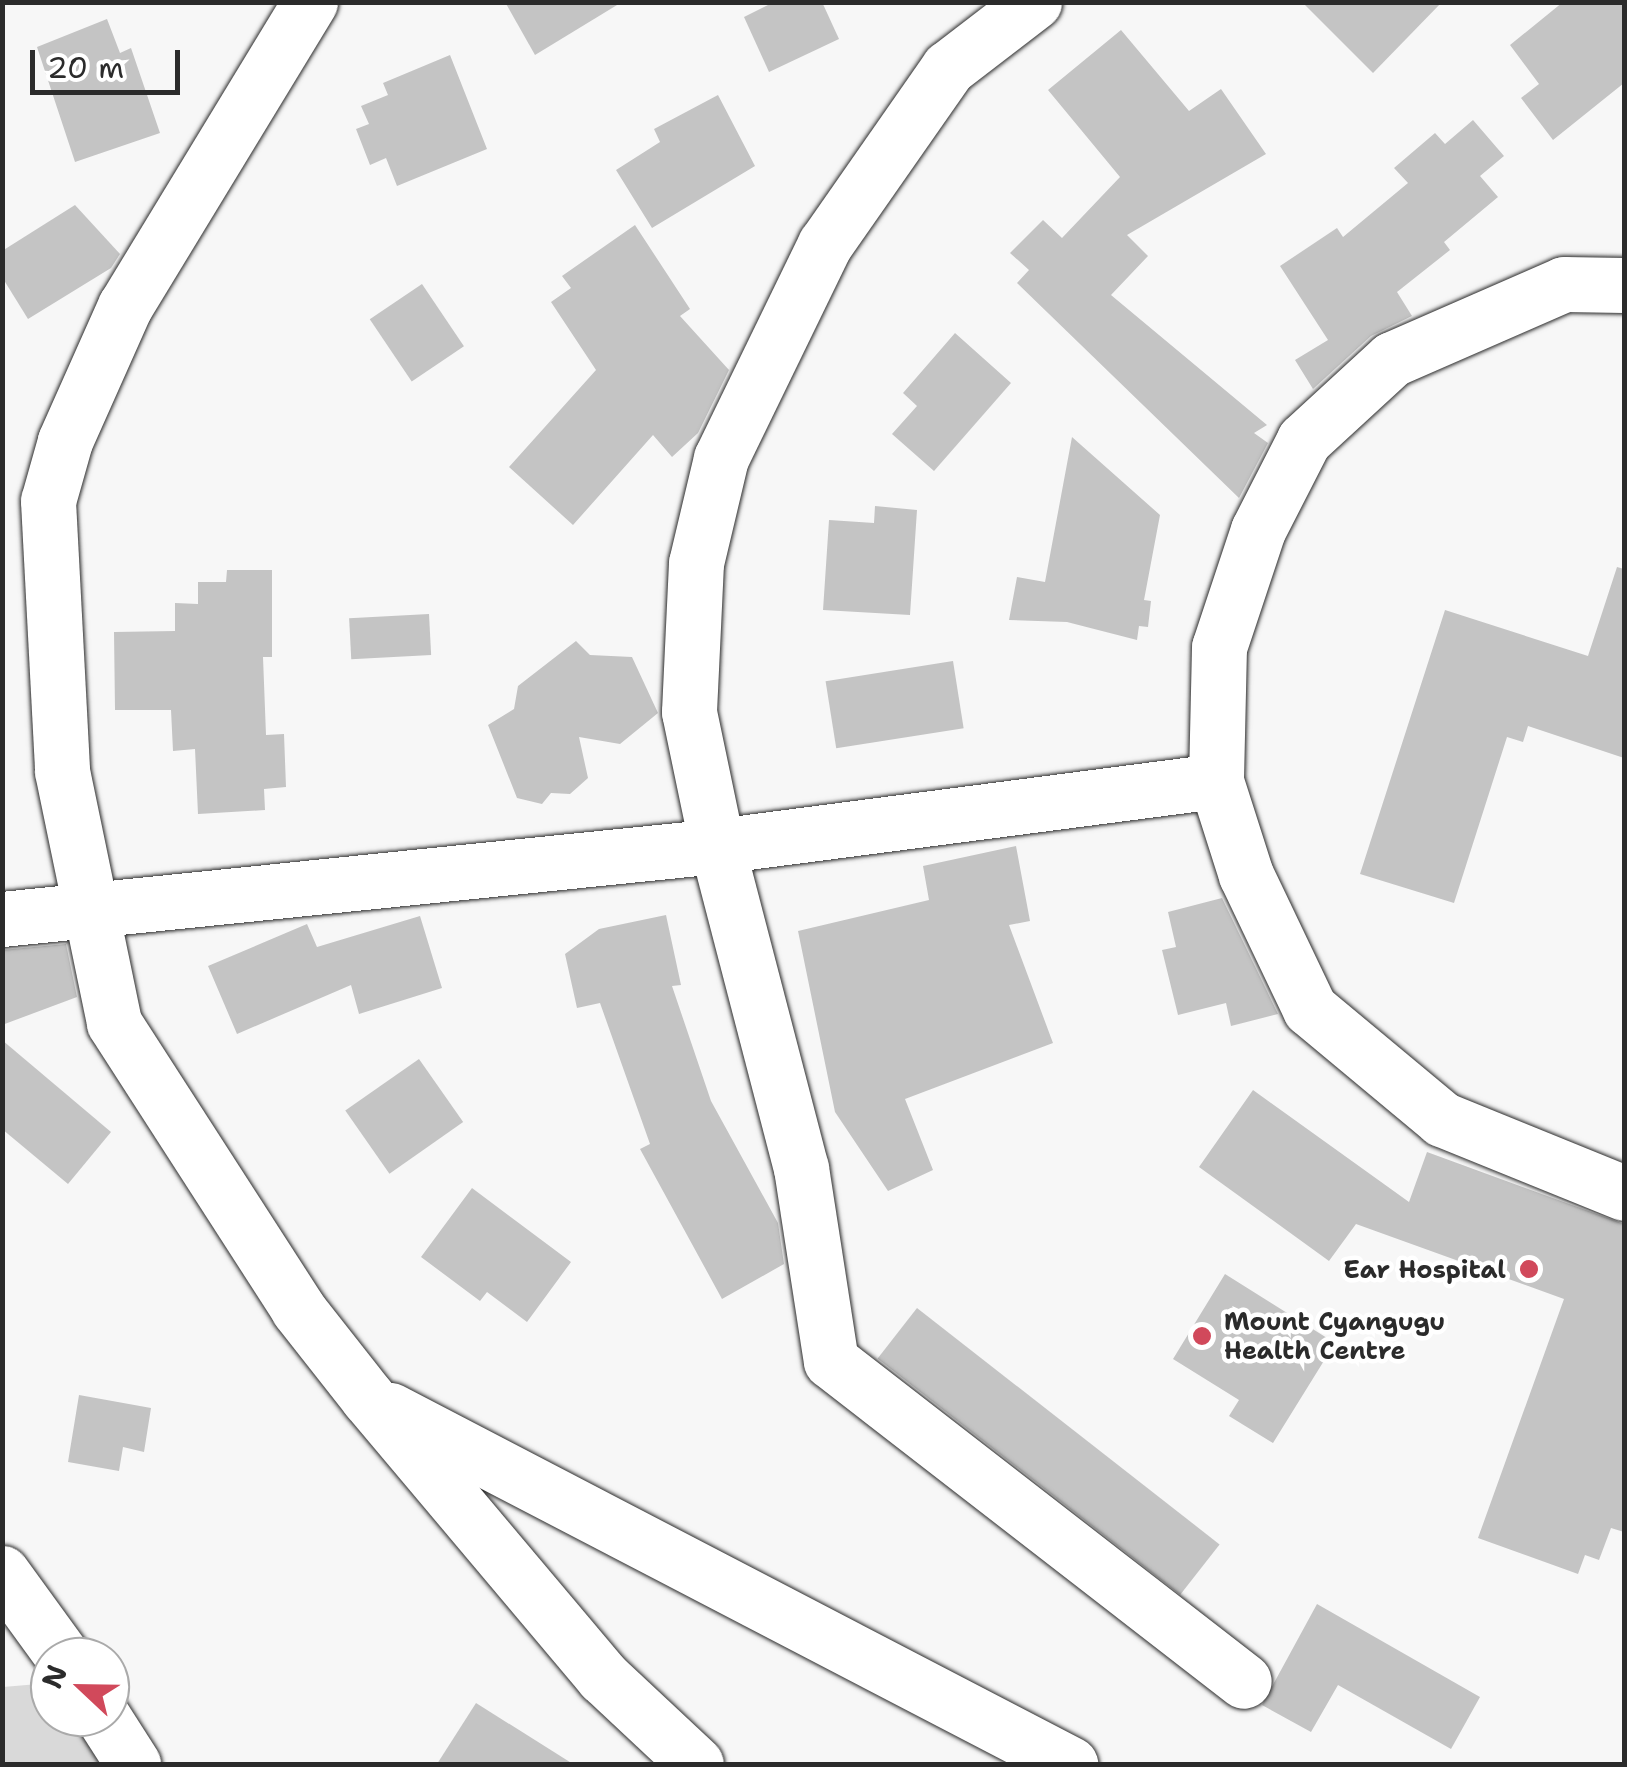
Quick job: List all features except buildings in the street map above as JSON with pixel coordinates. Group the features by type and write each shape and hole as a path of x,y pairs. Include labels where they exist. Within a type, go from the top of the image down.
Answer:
{"street":[{"path":"310,2 125,306 65,441 48,502 62,771 114,1023 135,1062 298,1309 603,1678 696,1764"},
{"path":"1034,2 948,68 825,244 721,458 696,563 689,712 717,846 801,1168 831,1362 1244,1681"},
{"path":"1624,286 1564,284 1392,359 1304,440 1258,530 1218,646 1216,781 1246,875 1310,1010 1442,1119 1624,1193"},
{"path":"2,919 717,846 1216,781"},
{"path":"368,1398 1070,1764"},
{"path":"2,1573 48,1637"},
{"path":"116,1737 133,1764"}],"shaded area":[{"path":"30,1685 30,1737 116,1737 133,1764 3,1764 3,1687"}],"place":[{"name":"Ear Hospital","path":"1529,1269"},
{"name":"Mount Cyangugu Health Centre","path":"1202,1336"}]}
